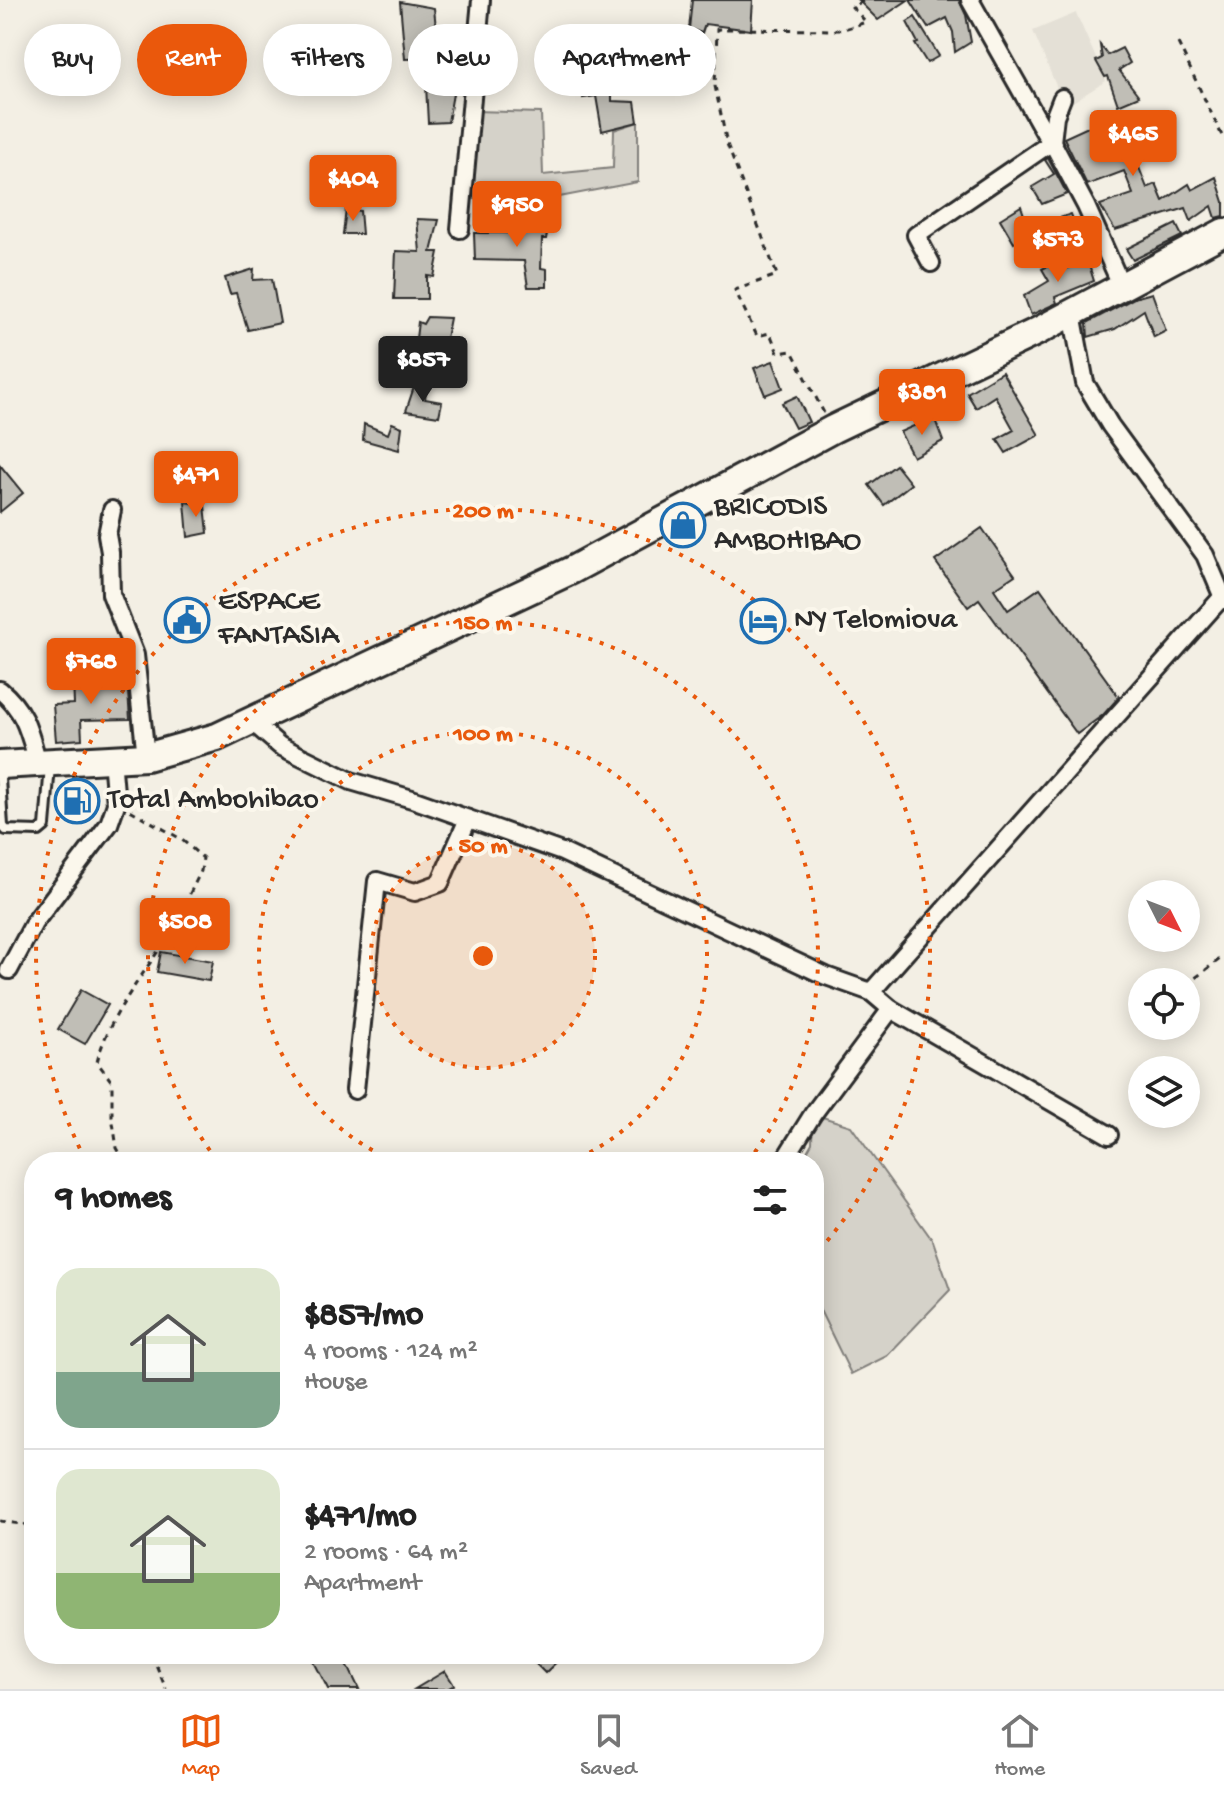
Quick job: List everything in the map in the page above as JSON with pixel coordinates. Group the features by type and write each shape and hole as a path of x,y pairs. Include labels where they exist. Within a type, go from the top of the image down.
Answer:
{"main road":[{"path":"0,765 146,757 203,741 251,721 572,570 833,429 1072,313 1224,232"}],"street":[{"path":"460,229 481,0"},
{"path":"970,0 1052,142 1122,287"},
{"path":"931,263 916,235 1052,142 1055,116 1062,98"},
{"path":"871,992 1223,597 1205,555 1110,425 1085,383 1072,313"},
{"path":"112,510 107,535 111,594 135,655 146,757"},
{"path":"0,690 15,703 25,718 44,763"},
{"path":"251,721 280,746 351,781 562,852 826,976 871,992 891,1009 1109,1135"},
{"path":"9,970 34,923 109,824 116,804 112,758"},
{"path":"355,1090 377,881 415,892 440,883 468,819"},
{"path":"789,1152 813,1114 891,1009"}],"lane":[{"path":"0,778 3,826 6,830 39,831 45,826 44,763"}],"path":[{"path":"833,429 792,351 778,353 770,333 757,336 735,290 777,275 727,144 715,86 717,29 841,30 866,22 852,7 865,0"},
{"path":"1178,43 1224,140"},
{"path":"116,804 181,839 203,858 201,871 162,945 102,1040 97,1062 112,1082 115,1138 119,1152"},
{"path":"1200,974 1224,956"},
{"path":"0,1521 24,1525"},
{"path":"156,1664 166,1689"}],"shaded area":[{"path":"1076,13 1106,81 1065,107 1033,31"},
{"path":"475,111 541,113 543,175 613,168 614,130 638,122 638,182 544,200 474,199"},
{"path":"813,1114 851,1126 933,1241 950,1290 887,1356 851,1374 824,1319 824,1152 807,1152 812,1143"}],"building":[{"path":"692,0 753,0 751,30 716,24 690,24"},
{"path":"858,0 908,0 878,20"},
{"path":"910,0 959,0 966,15 971,42 955,52 953,32 947,18 928,28"},
{"path":"400,2 434,8 436,24 408,24 408,59 405,59"},
{"path":"915,17 939,56 927,63 915,44 918,43 907,22"},
{"path":"1100,45 1108,55 1122,48 1130,63 1119,70 1139,96 1118,105 1108,76 1105,77 1096,61 1102,58"},
{"path":"427,96 453,96 448,122 428,123"},
{"path":"596,96 612,96 612,101 635,102 638,122 602,131"},
{"path":"1111,110 1119,131 1125,128 1136,166 1147,188 1156,184 1163,201 1189,184 1192,190 1216,177 1224,202 1224,216 1216,218 1212,206 1191,221 1186,208 1115,230 1100,205 1133,194 1124,171 1087,185 1064,138 1097,123 1095,117"},
{"path":"1048,158 1067,194 1042,204 1032,187 1054,174 1045,160"},
{"path":"1021,206 1030,233 1014,243 1000,219"},
{"path":"346,209 360,211 362,234 343,234"},
{"path":"1071,214 1080,238 1065,243 1054,220"},
{"path":"525,218 550,219 546,239 542,239 541,268 547,269 547,287 528,287 524,261 475,260 474,233 524,233"},
{"path":"417,219 439,220 431,252 439,252 434,277 427,276 427,299 394,299 396,251 420,252"},
{"path":"1176,224 1182,236 1133,260 1126,249"},
{"path":"1062,259 1065,269 1087,259 1094,281 1055,297 1057,303 1031,315 1024,296 1049,281 1042,269"},
{"path":"254,269 253,280 272,279 280,323 248,330 236,293 230,294 225,278"},
{"path":"1152,293 1166,331 1154,337 1144,310 1115,329 1088,337 1087,323 1134,298"},
{"path":"427,317 450,318 442,359 414,355 418,322 423,324"},
{"path":"773,361 783,388 765,395 754,368"},
{"path":"1002,372 1039,435 1006,453 997,439 1014,430 995,396 976,408 967,393"},
{"path":"414,387 426,392 425,399 442,402 439,416 406,411"},
{"path":"797,396 809,422 795,428 782,403"},
{"path":"934,417 943,441 913,457 900,432"},
{"path":"392,423 402,427 399,450 363,440 364,424 388,434"},
{"path":"0,465 23,493 0,512"},
{"path":"896,465 911,484 884,505 869,485"},
{"path":"185,502 205,505 208,533 188,537"},
{"path":"982,528 1015,575 994,589 1008,610 1040,588 1119,697 1103,715 1077,734 979,599 968,607 935,561"},
{"path":"127,679 130,719 81,720 82,739 56,741 53,705 74,704 73,680"},
{"path":"161,952 213,961 209,981 157,972"},
{"path":"81,990 108,1005 85,1044 58,1029"},
{"path":"315,1664 347,1664 359,1689 328,1689"},
{"path":"536,1664 554,1664 545,1673"},
{"path":"445,1671 454,1685 447,1689 415,1689"}],"place":[{"name":"BRICODIS AMBOHIBAO","path":"683,525"},
{"name":"ESPACE FANTASIA","path":"187,620"},
{"name":"NY Telomiova","path":"763,621"},
{"name":"Total Ambohibao","path":"77,801"}]}
